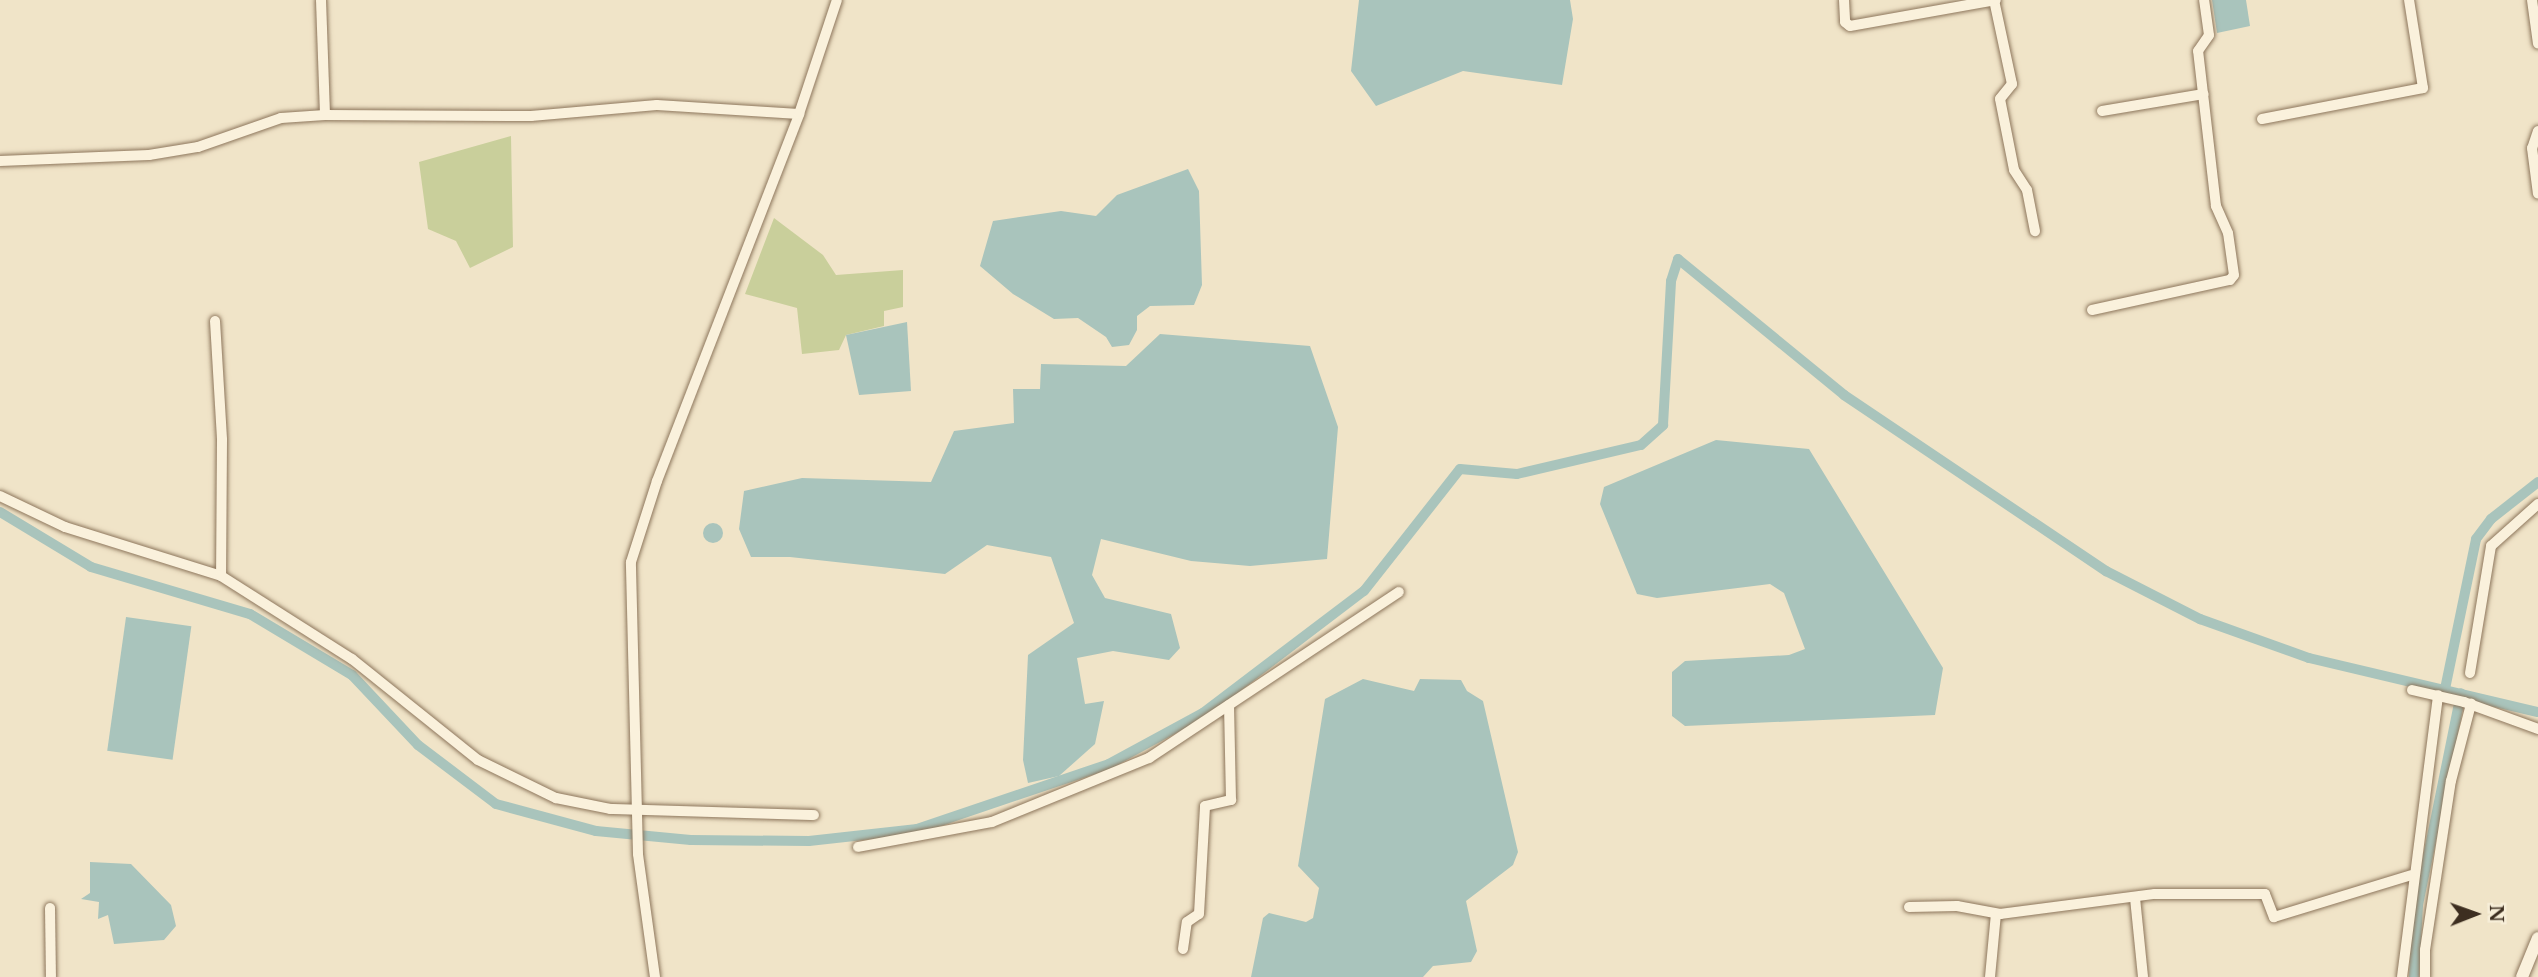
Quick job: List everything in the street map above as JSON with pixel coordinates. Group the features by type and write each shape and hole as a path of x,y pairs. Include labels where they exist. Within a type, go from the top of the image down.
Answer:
{"street":[{"path":"321,0 325,115"},
{"path":"655,977 638,854 631,562 657,481 799,114 837,0"},
{"path":"1844,0 1845,22 1850,26 1995,0 2012,84 2000,99 2014,170 2027,190 2035,231"},
{"path":"2092,310 2230,279 2234,275 2228,233 2216,206 2198,51 2209,35 2204,0"},
{"path":"2262,119 2423,88 2409,0"},
{"path":"2532,0 2538,44"},
{"path":"2102,110 2204,94"},
{"path":"0,161 149,155 198,147 281,118 325,115 531,117 657,105 799,114"},
{"path":"2538,131 2532,148 2538,194"},
{"path":"215,320 222,440 220,576"},
{"path":"0,496 65,527 220,576 352,659 478,760 556,797 583,806 636,814 814,815"},
{"path":"2470,673 2491,546 2538,503"},
{"path":"858,847 999,820 1149,758 1398,592"},
{"path":"2412,690 2468,703 2538,729"},
{"path":"2402,977 2411,876 2442,696"},
{"path":"2425,977 2425,950 2451,781 2468,703"},
{"path":"1183,949 1187,922 1199,914 1205,806 1231,800 1229,705"},
{"path":"1909,907 1956,906 1996,914 2135,898 2265,894 2274,917 2411,876"},
{"path":"2135,898 2143,977"},
{"path":"50,908 51,977"},
{"path":"1990,977 1996,914"},
{"path":"2522,977 2538,938"}],"green space":[{"path":"511,136 513,247 470,268 456,241 428,229 419,162"},
{"path":"774,218 823,255 836,275 903,270 903,307 884,311 884,326 846,335 839,350 802,354 797,308 745,294"}],"water":[{"path":"1359,0 1570,0 1573,19 1562,85 1463,71 1376,106 1351,71"},
{"path":"2212,0 2246,0 2250,26 2217,33"},
{"path":"1188,169 1199,191 1202,285 1194,305 1150,306 1137,316 1137,330 1129,345 1112,347 1106,337 1078,318 1054,319 1013,294 980,266 993,221 1061,211 1096,216 1117,195"},
{"path":"907,322 911,391 859,395 846,335"},
{"path":"1160,334 1310,346 1338,427 1327,559 1250,566 1191,561 1101,539 1092,575 1105,598 1171,614 1180,648 1169,660 1113,651 1077,658 1085,704 1104,701 1095,744 1059,776 1028,783 1023,760 1028,655 1074,623 1051,557 987,545 945,574 790,557 751,557 739,529 744,491 802,478 931,482 954,431 1014,423 1013,389 1040,389 1041,364 1126,366"},
{"path":"1716,440 1809,449 1943,668 1935,715 1685,726 1672,716 1672,672 1685,661 1789,655 1805,649 1784,593 1770,584 1657,598 1637,594 1600,504 1604,487"},
{"path":"713,523 720,526 723,533 720,540 713,543 706,540 703,533 706,526"},
{"path":"126,617 191,626 173,760 107,751"},
{"path":"1363,679 1414,691 1420,679 1461,680 1467,691 1483,701 1518,852 1513,865 1466,901 1477,951 1471,962 1433,966 1423,977 1251,977 1263,918 1269,913 1306,922 1313,918 1319,888 1298,866 1325,699"},
{"path":"90,862 131,864 171,905 176,926 164,940 114,944 108,915 98,919 99,902 81,899 90,893"}],"waterway":[{"path":"0,512 91,567 250,614 352,675 418,745 496,804 596,831 691,840 809,841 917,829 1109,764 1203,713 1364,591 1460,469 1517,474 1641,445 1663,425 1671,281 1678,259 1844,395 2106,571 2200,619 2309,658 2538,712"},
{"path":"2445,689 2476,539 2491,519 2538,482"},
{"path":"2414,977 2418,905 2461,693"}]}
